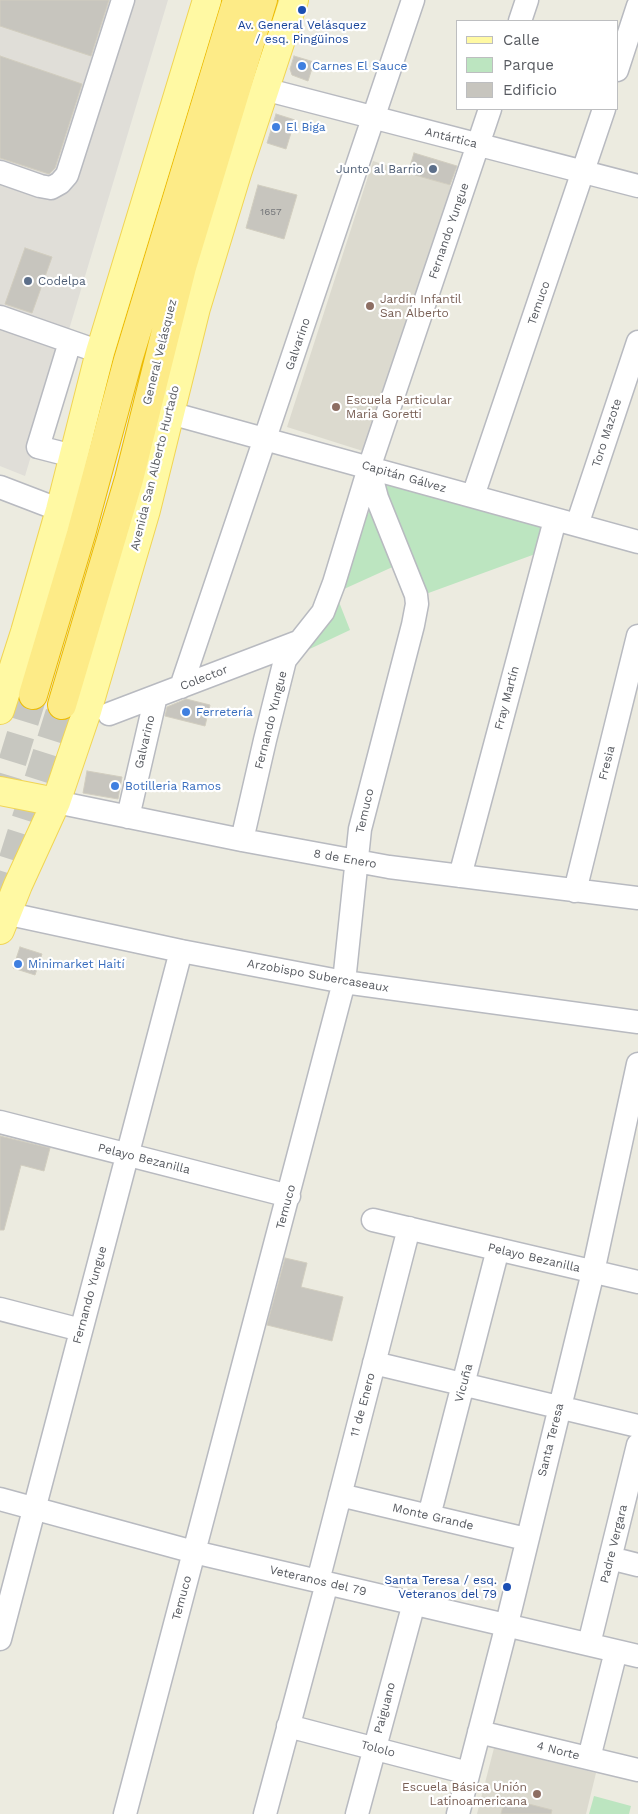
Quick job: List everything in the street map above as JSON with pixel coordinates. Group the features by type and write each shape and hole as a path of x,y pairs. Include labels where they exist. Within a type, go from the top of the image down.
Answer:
{"highway":[{"path":"33,695 81,534 128,360 237,0"},
{"name":"General Velásquez","path":"62,705 129,478 182,267 263,0"}],"main road":[{"path":"0,710 25,632 60,510 100,352 207,0"},
{"name":"Avenida San Alberto Hurtado","path":"2,919 56,802 87,712 132,561 196,308 264,89 294,0"},
{"path":"0,791 56,802"}],"street":[{"path":"0,172 51,188 60,183 67,175 123,0"},
{"name":"Galvarino","path":"181,686 413,0"},
{"path":"520,20 527,0"},
{"path":"618,67 638,6"},
{"name":"Antártica","path":"264,89 638,186"},
{"name":"Fernando Yungue","path":"242,840 286,660 323,612 334,583 369,468 490,110"},
{"name":"Temuco","path":"473,496 604,110"},
{"path":"0,317 100,352"},
{"path":"70,342 38,447 74,456"},
{"name":"Toro Mazote","path":"577,524 638,342"},
{"name":"Capitán Gálvez","path":"170,413 638,542"},
{"name":"Temuco","path":"125,1814 344,982 360,828 413,625 416,594 377,498 369,468"},
{"path":"0,487 60,510"},
{"name":"Fray Martín","path":"460,876 555,520"},
{"name":"Fresia","path":"575,891 638,636"},
{"name":"Colector","path":"109,714 298,642"},
{"name":"Galvarino","path":"128,817 156,696"},
{"name":"8 de Enero","path":"56,802 357,862 638,898"},
{"name":"Arzobispo Subercaseaux","path":"2,919 344,982 638,1022"},
{"name":"Fernando Yungue","path":"0,1639 181,951"},
{"name":"Santa Teresa","path":"458,1814 593,1272 638,1064"},
{"name":"Pelayo Bezanilla","path":"0,1122 289,1196"},
{"name":"Pelayo Bezanilla","path":"373,1220 638,1282"},
{"name":"11 de Enero","path":"264,1814 288,1726 322,1582 340,1495 409,1228"},
{"name":"Vicuña","path":"429,1516 498,1249"},
{"path":"0,1309 81,1330"},
{"path":"374,1363 638,1426"},
{"name":"Padre Vergara","path":"589,1644 638,1445"},
{"name":"Monte Grande","path":"340,1495 526,1539"},
{"name":"Veteranos del 79","path":"0,1499 194,1552 638,1656"},
{"path":"610,1558 638,1565"},
{"name":"Paiguano","path":"357,1814 414,1603"},
{"path":"589,1758 616,1650"},
{"name":"Tololo","path":"288,1726 468,1772"},
{"name":"4 Norte","path":"479,1732 638,1770"}],"shaded area":[{"path":"0,0 168,0 25,476 0,466"},
{"name":"Jardín Infantil San Alberto","path":"373,161 452,186 366,452 287,427"},
{"name":"Escuela Básica Unión Latinoamericana","path":"494,1748 596,1773 586,1814 477,1814"}],"green space":[{"path":"392,481 541,524 544,532 538,553 423,595 408,560 344,589 339,602 350,630 299,654 350,545 385,484"},
{"path":"594,1796 631,1806 629,1814 589,1814"}],"building":[{"path":"0,0 109,0 91,56 0,26"},
{"path":"0,56 82,84 55,168 49,174 0,158"},
{"name":"Carnes El Sauce","path":"294,56 314,62 308,81 292,75 290,69"},
{"path":"276,114 295,120 286,149 267,143"},
{"name":"Junto al Barrio","path":"414,153 457,166 450,185 408,173"},
{"path":"258,185 297,195 284,239 246,228"},
{"name":"Codelpa","path":"25,248 52,257 32,313 5,304"},
{"name":"Ferretería","path":"186,699 210,705 205,726 165,716 167,707"},
{"path":"87,771 122,777 118,799 83,793"},
{"path":"20,947 42,954 35,975 13,968"},
{"path":"0,1136 50,1148 44,1171 21,1165 4,1230 0,1230"},
{"path":"285,1258 307,1263 301,1287 343,1297 332,1341 267,1325"},
{"path":"505,1798 552,1810 551,1814 501,1814"}],"tunnel":[{"path":"0,802 33,695"},
{"path":"0,900 62,705"}],"place":[{"name":"Av. General Velásquez / esq. Pingüinos","path":"302,10"},
{"name":"Carnes El Sauce","path":"302,66"},
{"name":"El Biga","path":"276,127"},
{"name":"Junto al Barrio","path":"433,169"},
{"name":"Codelpa","path":"28,281"},
{"name":"Jardín Infantil San Alberto","path":"370,306"},
{"name":"Escuela Particular Maria Goretti","path":"336,407"},
{"name":"Ferretería","path":"186,712"},
{"name":"Botilleria Ramos","path":"115,786"},
{"name":"Minimarket Haití","path":"18,964"},
{"name":"Santa Teresa / esq. Veteranos del 79","path":"507,1587"},
{"name":"Escuela Básica Unión Latinoamericana","path":"537,1794"}]}
